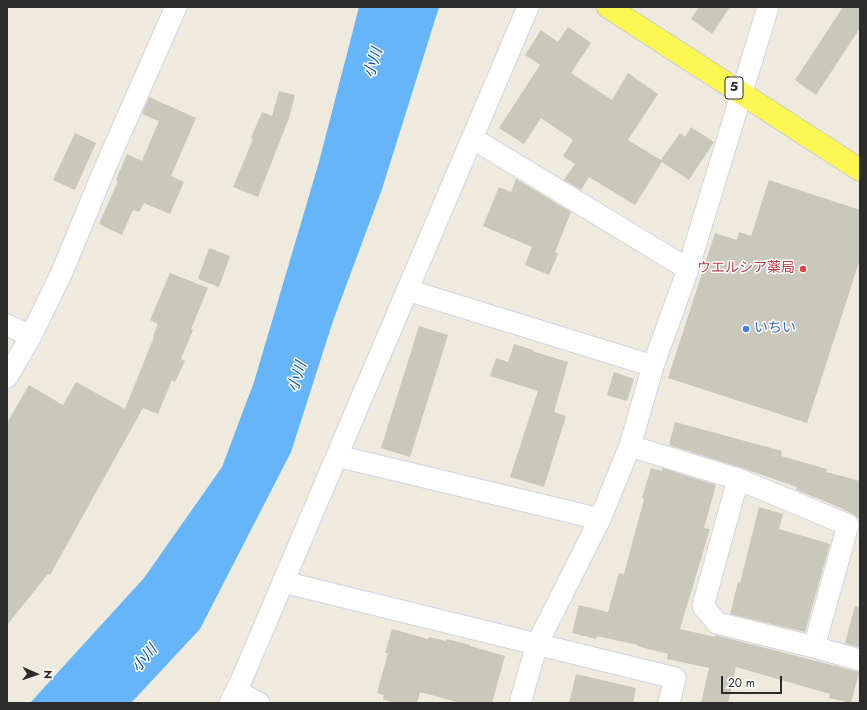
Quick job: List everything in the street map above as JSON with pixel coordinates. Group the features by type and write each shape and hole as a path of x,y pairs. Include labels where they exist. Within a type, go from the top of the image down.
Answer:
{"main road":[{"name":"5","path":"608,7 860,170"}],"street":[{"path":"7,376 31,336 62,272 105,168 176,7"},
{"path":"259,703 233,697 528,7"},
{"path":"520,703 537,644 600,519 630,446 653,366 688,269 768,7"},
{"path":"472,138 688,269"},
{"path":"407,290 653,366"},
{"path":"7,325 31,336"},
{"path":"630,446 738,479 848,525 814,647"},
{"path":"337,456 600,519"},
{"path":"738,479 703,606 717,623 860,660"},
{"path":"283,582 675,678 669,703"}],"water":[{"name":"小川","path":"359,7 439,7 382,189 333,321 291,452 200,629 131,703 30,703 144,578 222,467 254,382 319,162"}],"building":[{"path":"699,7 730,7 712,34 691,19"},
{"path":"843,7 860,7 860,28 816,95 795,80"},
{"path":"568,27 591,43 571,73 612,100 628,73 658,94 628,140 661,160 680,133 685,137 691,127 714,142 689,180 662,162 635,205 589,177 581,190 564,180 575,164 563,156 573,140 541,118 524,144 499,128 540,65 525,55 541,30 558,42"},
{"path":"279,91 295,95 289,118 258,197 233,187 253,139 251,138 262,112 272,116"},
{"path":"149,97 196,118 171,176 184,182 170,214 144,203 139,212 133,210 122,235 99,224 118,181 116,180 127,154 142,161 159,121 142,114"},
{"path":"75,133 96,143 75,190 53,180"},
{"path":"516,179 571,212 555,252 558,254 549,275 525,265 532,247 483,226 499,187 511,192"},
{"path":"769,180 860,210 860,259 807,423 668,378 715,233 737,240 739,232 751,236"},
{"path":"209,248 230,256 219,287 198,279"},
{"path":"170,273 208,288 191,329 193,330 181,359 185,361 175,382 172,380 158,414 143,408 50,575 48,574 7,625 7,423 29,385 63,405 76,382 125,409 154,337 153,336 158,324 150,320"},
{"path":"419,326 448,335 410,457 381,448"},
{"path":"514,344 568,362 554,412 566,416 544,487 510,477 538,391 490,376 496,358 508,362"},
{"path":"614,372 634,379 627,401 607,395"},
{"path":"675,422 782,451 781,456 827,469 826,472 860,481 860,520 853,514 834,505 796,490 797,487 669,445"},
{"path":"651,468 662,471 662,468 716,485 704,528 710,529 680,629 715,637 715,635 859,672 851,703 829,698 830,694 736,667 728,703 701,703 709,668 667,659 668,654 637,646 638,645 597,636 596,639 572,633 579,605 608,612 619,573 624,574 644,499 642,498"},
{"path":"759,507 783,514 779,529 830,544 805,632 730,614 738,582 740,583"},
{"path":"855,606 860,607 860,648 845,643"},
{"path":"392,629 428,639 429,637 446,641 447,639 505,656 492,703 461,703 420,692 417,703 394,703 383,699 384,695 377,693 388,653 385,653"},
{"path":"576,674 636,688 633,703 569,703"}],"place":[{"name":"ウエルシア薬局","path":"803,269"},
{"name":"いちい","path":"746,329"}]}
